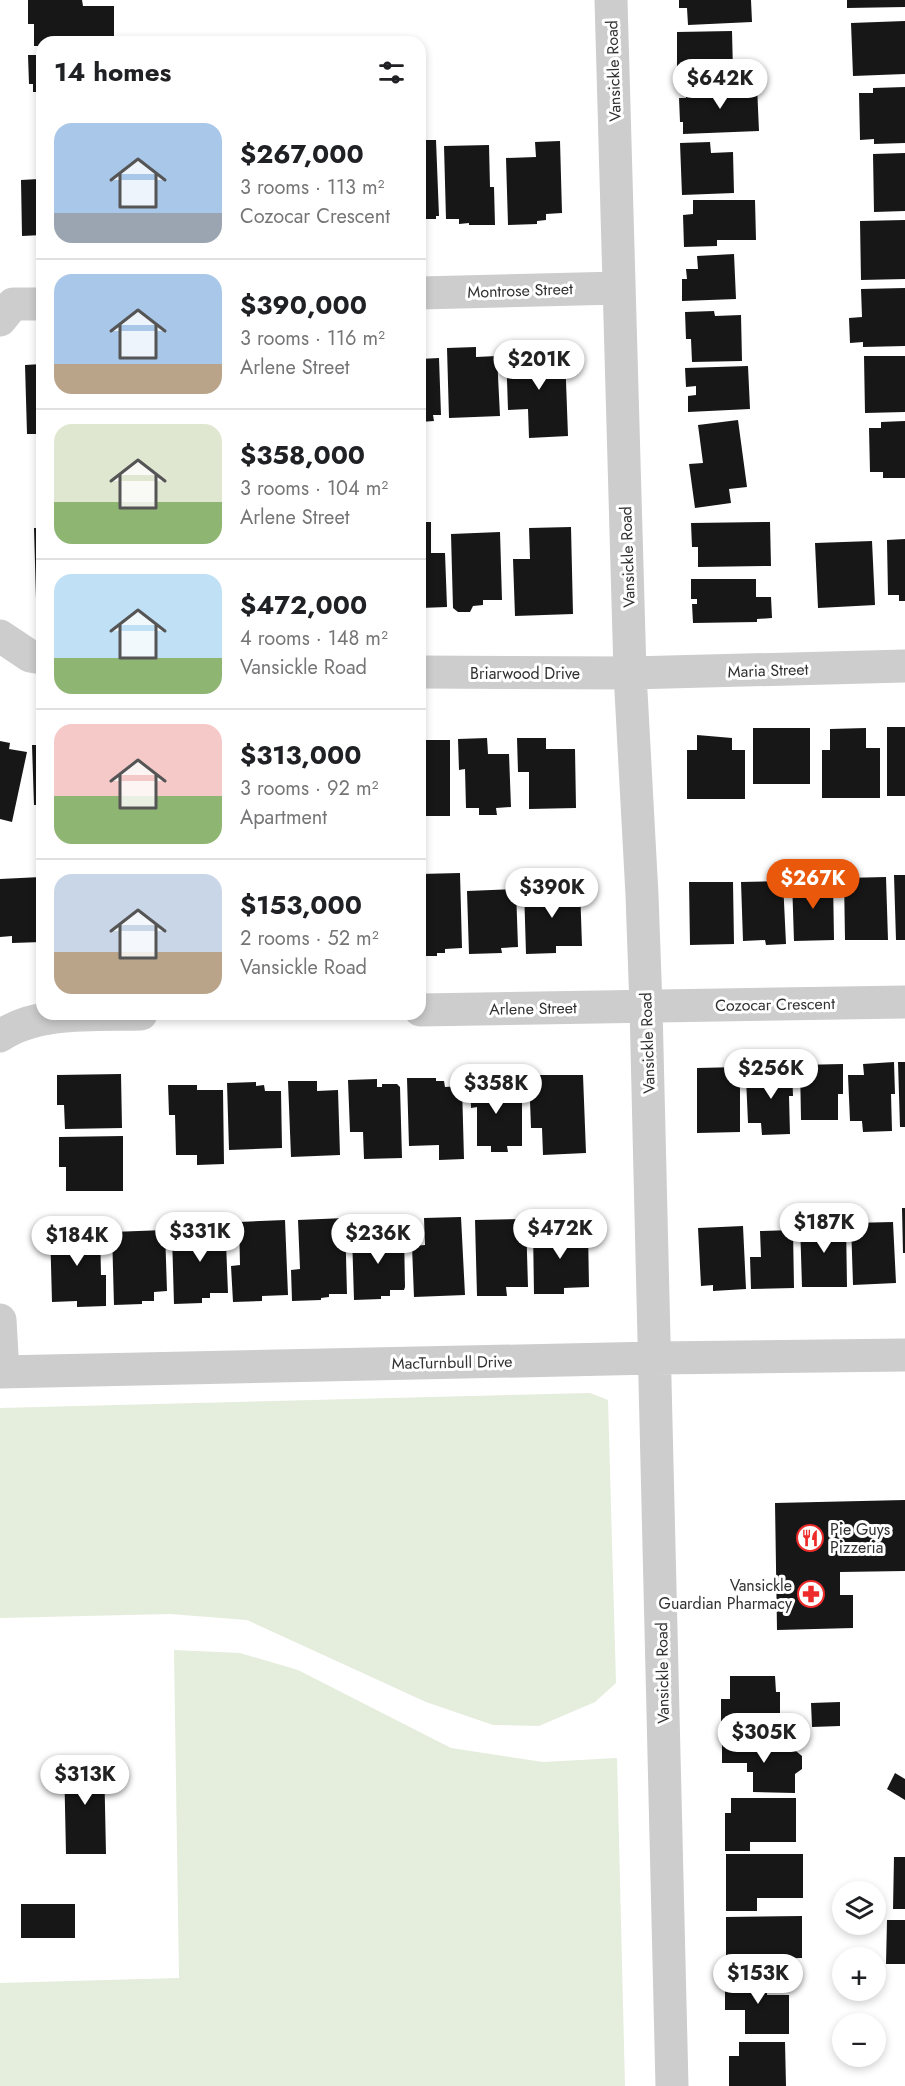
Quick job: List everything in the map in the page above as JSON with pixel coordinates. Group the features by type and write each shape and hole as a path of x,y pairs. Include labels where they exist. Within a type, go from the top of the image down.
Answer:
{"street":[{"name":"Vansickle Road","path":"611,0 630,673 646,1007 672,2086"},
{"name":"Montrose Street","path":"426,293 620,288"},
{"path":"0,320 13,304 36,304"},
{"path":"0,636 30,656 36,657"},
{"name":"Maria Street","path":"630,673 905,666"},
{"name":"Briarwood Drive","path":"426,672 630,673"},
{"name":"Cozocar Crescent","path":"646,1007 905,1002"},
{"name":"Arlene Street","path":"426,1010 646,1007"},
{"path":"0,1036 10,1029 43,1020"},
{"path":"0,1320 2,1372"},
{"name":"MacTurnbull Drive","path":"2,1372 905,1355"}],"green space":[{"path":"590,1393 608,1400 616,1683 595,1702 539,1726 493,1725 426,1702 247,1620 170,1614 0,1618 0,1408"},
{"path":"174,1650 240,1653 298,1670 451,1748 543,1762 617,1758 625,2086 0,2086 0,1983 179,1978"}],"building":[{"path":"28,0 82,0 83,6 114,6 114,36 36,36 36,46 34,46 34,24 28,24"},
{"path":"679,0 751,0 752,22 688,25 687,8 679,8"},
{"path":"847,0 905,0 905,7 847,8"},
{"path":"905,21 905,74 853,76 851,23"},
{"path":"732,31 733,72 708,72 708,80 677,81 677,32"},
{"path":"28,55 36,55 36,92 33,92 33,84 29,84"},
{"path":"757,86 759,131 683,134 679,98 686,98 686,88"},
{"path":"905,87 905,143 874,144 874,139 860,140 859,93 873,93 873,88"},
{"path":"426,140 436,140 439,216 436,216 436,219 426,219"},
{"path":"560,141 562,213 546,214 546,220 537,221 537,224 508,225 506,158 536,157 535,142"},
{"path":"710,142 711,153 733,152 734,193 682,195 680,143"},
{"path":"489,145 490,187 494,187 495,225 459,224 459,219 446,219 444,146"},
{"path":"905,153 905,211 874,212 873,154"},
{"path":"36,179 36,235 22,236 21,180"},
{"path":"693,200 755,200 756,240 717,240 717,246 684,247 683,215 693,214"},
{"path":"905,220 905,279 861,280 860,221"},
{"path":"734,254 736,299 682,301 682,279 687,279 686,269 698,269 697,256"},
{"path":"905,288 905,346 863,347 863,342 850,343 849,318 862,317 861,289"},
{"path":"714,311 715,316 741,315 742,361 692,362 691,339 686,339 685,312"},
{"path":"476,347 476,357 497,356 500,416 449,418 447,348"},
{"path":"541,348 541,355 565,354 568,436 529,438 528,409 508,410 506,350"},
{"path":"864,356 905,356 905,412 865,413"},
{"path":"439,358 441,415 433,415 434,421 426,422 426,359"},
{"path":"36,364 36,434 27,434 25,365"},
{"path":"748,366 750,409 688,412 688,396 696,395 696,386 686,387 685,368"},
{"path":"738,420 747,487 729,489 731,503 695,508 689,464 703,463 698,425"},
{"path":"905,421 905,478 883,478 883,472 870,472 869,428 881,428 881,422"},
{"path":"426,522 431,522 431,553 445,553 447,607 426,608"},
{"path":"770,522 771,566 698,567 698,547 692,547 691,523"},
{"path":"571,527 573,614 515,616 513,559 530,559 529,528"},
{"path":"34,528 36,528 36,599"},
{"path":"500,532 502,600 483,600 483,605 473,606 470,612 458,612 453,608 451,534"},
{"path":"905,539 905,601 899,601 899,595 888,595 887,540"},
{"path":"872,541 875,605 818,608 815,543"},
{"path":"691,579 756,579 756,597 771,597 772,618 757,619 757,622 693,623 692,604 697,604 697,599 691,599"},
{"path":"887,727 905,727 905,796 887,796"},
{"path":"753,728 810,728 810,784 753,784"},
{"path":"866,728 866,748 880,748 880,798 822,798 822,750 830,750 830,729"},
{"path":"697,735 732,738 732,750 745,750 745,799 687,799 687,750 697,750"},
{"path":"487,738 488,754 509,754 511,807 496,808 497,815 479,815 479,808 466,808 465,769 459,770 458,739"},
{"path":"517,738 546,738 546,749 575,749 576,808 529,809 529,772 518,772"},
{"path":"426,740 450,740 450,816 426,816"},
{"path":"0,741 10,743 9,749 27,752 12,822 0,819"},
{"path":"32,745 36,745 36,805 34,805"},
{"path":"460,873 462,948 445,949 445,953 437,953 437,956 426,956 426,874"},
{"path":"894,875 905,875 905,940 896,940"},
{"path":"36,877 36,942 12,943 12,936 0,937 0,879"},
{"path":"886,877 888,940 845,940 844,878"},
{"path":"833,879 834,940 794,941 792,880"},
{"path":"783,881 786,944 766,945 765,940 743,941 741,882"},
{"path":"689,882 733,882 734,944 690,945"},
{"path":"580,887 582,946 556,946 556,953 526,954 524,888"},
{"path":"516,889 518,947 501,948 502,953 469,954 467,891"},
{"path":"894,1062 895,1094 891,1094 892,1131 863,1132 862,1121 850,1121 848,1075 864,1075 863,1064"},
{"path":"898,1062 905,1062 905,1127 900,1127"},
{"path":"843,1064 843,1094 838,1094 838,1120 801,1120 800,1065"},
{"path":"792,1066 793,1096 789,1096 790,1134 762,1135 761,1123 748,1123 746,1078 761,1078 760,1067"},
{"path":"740,1067 740,1132 697,1133 697,1068"},
{"path":"121,1074 122,1128 65,1129 64,1105 57,1105 57,1075"},
{"path":"529,1075 583,1075 586,1153 543,1155 542,1128 531,1128"},
{"path":"470,1077 499,1077 499,1093 522,1093 522,1146 507,1146 508,1152 491,1152 491,1146 477,1146 477,1107 471,1108"},
{"path":"407,1078 436,1078 436,1081 444,1081 445,1087 462,1086 464,1159 439,1160 439,1145 409,1146"},
{"path":"377,1079 377,1087 382,1087 382,1084 397,1084 400,1087 402,1158 364,1159 363,1132 350,1132 348,1080"},
{"path":"288,1081 317,1081 317,1091 338,1090 340,1155 291,1157"},
{"path":"256,1082 256,1086 264,1085 265,1091 281,1091 282,1148 229,1150 227,1083"},
{"path":"168,1085 197,1085 197,1090 223,1090 224,1164 197,1165 197,1155 176,1155 175,1115 169,1115"},
{"path":"123,1136 123,1191 66,1191 66,1167 59,1167 59,1137"},
{"path":"902,1208 905,1208 905,1253 903,1253"},
{"path":"225,1217 228,1293 210,1293 210,1298 202,1298 202,1303 174,1304 172,1235 200,1234 200,1218"},
{"path":"461,1217 465,1295 414,1297 412,1246 425,1245 424,1218"},
{"path":"345,1218 347,1294 329,1294 329,1297 321,1298 321,1300 292,1301 291,1270 300,1269 298,1220"},
{"path":"526,1219 528,1287 506,1287 507,1296 477,1296 475,1220"},
{"path":"285,1220 288,1295 262,1296 262,1301 233,1302 231,1266 240,1265 239,1222"},
{"path":"846,1221 847,1287 802,1287 800,1222"},
{"path":"893,1222 896,1283 853,1285 851,1223"},
{"path":"743,1226 746,1289 713,1291 713,1285 701,1286 698,1228"},
{"path":"100,1227 101,1275 106,1275 106,1306 77,1307 77,1301 52,1302 50,1228"},
{"path":"533,1229 588,1229 589,1287 564,1288 564,1294 534,1294"},
{"path":"165,1230 167,1291 154,1292 154,1301 114,1305 112,1232"},
{"path":"793,1230 794,1288 751,1289 750,1257 761,1257 760,1231"},
{"path":"404,1232 404,1290 390,1290 390,1296 381,1296 381,1299 354,1300 352,1234"},
{"path":"905,1500 905,1571 840,1572 840,1595 853,1595 853,1628 777,1630 775,1503"},
{"path":"730,1676 775,1676 776,1692 780,1692 780,1732 748,1732 748,1728 721,1728 721,1699 730,1699"},
{"path":"840,1702 840,1726 812,1727 811,1703"},
{"path":"722,1736 753,1736 753,1747 791,1747 802,1756 802,1769 795,1774 795,1793 753,1792 753,1772 747,1772 747,1763 722,1763"},
{"path":"104,1758 106,1854 66,1854 64,1760"},
{"path":"895,1773 905,1779 905,1800 887,1789"},
{"path":"731,1798 796,1798 796,1842 750,1842 750,1851 725,1851 725,1813 731,1813"},
{"path":"726,1854 803,1854 803,1898 757,1898 757,1911 726,1911"},
{"path":"894,1857 905,1857 905,1909 893,1909"},
{"path":"21,1904 75,1904 75,1938 21,1938"},
{"path":"802,1916 802,1958 758,1959 758,1971 726,1971 726,1917"},
{"path":"887,1920 905,1920 905,1964 886,1964"},
{"path":"725,1977 767,1977 767,1995 789,1995 789,2034 745,2034 745,2010 725,2010"},
{"path":"739,2042 785,2042 786,2086 729,2086 729,2056 739,2056"}],"place":[{"name":"Pie Guys Pizzeria","path":"810,1538"},
{"name":"Vansickle Guardian Pharmacy","path":"811,1594"}]}
